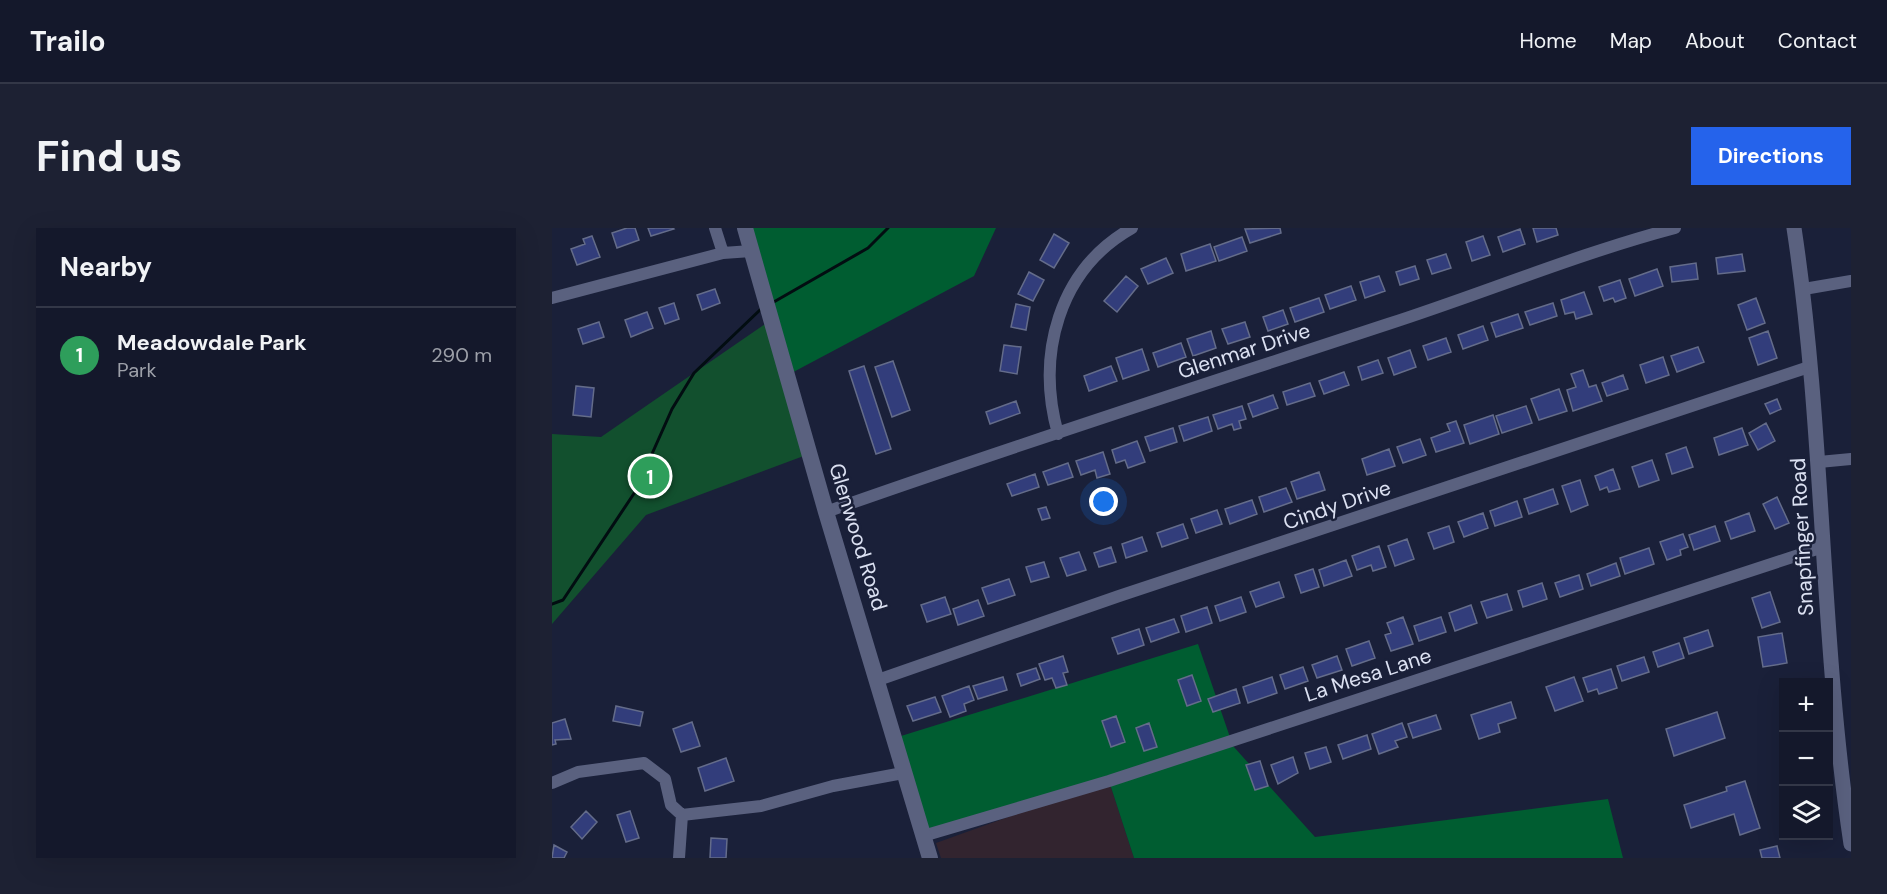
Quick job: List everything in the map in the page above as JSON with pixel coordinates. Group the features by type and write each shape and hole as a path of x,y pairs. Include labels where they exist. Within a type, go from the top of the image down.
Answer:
{"main road":[{"name":"Glenwood Road","path":"745,228 826,512 930,858"}],"street":[{"path":"715,228 723,253"},
{"path":"1058,434 1051,408 1051,348 1058,313 1090,261 1132,228"},
{"name":"Glenmar Drive","path":"826,512 977,458 1058,434 1444,306 1610,245 1675,228"},
{"name":"Snapfinger Road","path":"1794,228 1804,289 1819,462 1839,764 1851,844"},
{"path":"552,298 723,253 751,251"},
{"path":"1804,289 1851,281"},
{"name":"Cindy Drive","path":"878,680 1119,597 1809,367"},
{"path":"1819,462 1851,459"},
{"name":"La Mesa Lane","path":"923,836 1109,781 1823,547"},
{"path":"552,783 578,772 644,764 665,779 671,805 682,815 761,806 833,786 903,772"},
{"path":"679,858 682,815"}],"shaded area":[{"path":"1109,781 1134,858 941,858 936,843"}],"green space":[{"path":"742,228 996,228 974,276 784,377"},
{"path":"768,322 809,454 646,515 552,624 552,434 601,437"},
{"path":"1198,644 1233,746 1315,837 1608,799 1623,858 1134,858 1109,781 927,832 901,736"}],"building":[{"path":"635,228 639,240 617,248 612,233"},
{"path":"648,228 673,228 674,229 651,236"},
{"path":"1280,228 1281,233 1250,243 1245,229"},
{"path":"1533,228 1556,228 1558,235 1537,242"},
{"path":"1520,229 1525,244 1503,252 1498,237"},
{"path":"1054,234 1069,243 1054,268 1040,260"},
{"path":"592,236 600,257 577,265 571,249 585,244 583,239"},
{"path":"1483,236 1490,255 1472,261 1466,242"},
{"path":"1242,237 1247,251 1219,261 1214,247"},
{"path":"1210,244 1216,261 1186,271 1181,254"},
{"path":"1446,254 1451,268 1432,274 1427,260"},
{"path":"1742,254 1745,271 1718,274 1716,258"},
{"path":"1166,258 1173,273 1148,284 1141,269"},
{"path":"1696,263 1698,279 1672,282 1670,267"},
{"path":"1415,266 1419,279 1400,285 1396,272"},
{"path":"1657,269 1663,286 1635,296 1629,279"},
{"path":"1029,272 1044,280 1033,301 1018,294"},
{"path":"1126,276 1138,286 1117,312 1104,301"},
{"path":"1379,276 1385,291 1365,298 1360,282"},
{"path":"1620,280 1626,298 1615,302 1613,298 1604,301 1599,287"},
{"path":"1351,286 1356,300 1330,309 1325,295"},
{"path":"715,289 720,303 702,310 697,295"},
{"path":"1584,292 1592,314 1576,319 1574,312 1565,314 1561,300"},
{"path":"1319,298 1324,312 1295,322 1290,308"},
{"path":"1756,298 1765,323 1747,330 1738,305"},
{"path":"674,303 679,319 665,324 659,308"},
{"path":"1553,303 1557,316 1530,325 1525,312"},
{"path":"1016,304 1030,307 1026,330 1011,327"},
{"path":"1283,310 1288,324 1268,331 1263,317"},
{"path":"647,312 653,328 631,337 625,320"},
{"path":"1518,314 1523,328 1496,337 1491,323"},
{"path":"599,322 604,337 583,344 578,329"},
{"path":"1245,322 1250,337 1228,344 1222,329"},
{"path":"1483,326 1488,340 1463,349 1458,335"},
{"path":"1211,331 1216,348 1193,356 1187,339"},
{"path":"1768,331 1777,358 1758,365 1749,338"},
{"path":"1446,338 1451,352 1428,360 1423,346"},
{"path":"1181,343 1186,357 1158,367 1153,353"},
{"path":"1004,345 1021,347 1017,374 1000,371"},
{"path":"1698,347 1704,362 1677,372 1671,356"},
{"path":"1142,349 1149,370 1123,379 1116,358"},
{"path":"1410,350 1416,367 1394,375 1388,358"},
{"path":"1663,357 1669,375 1646,383 1640,365"},
{"path":"1378,360 1383,373 1362,380 1358,367"},
{"path":"893,361 910,410 892,417 875,367"},
{"path":"864,366 891,449 876,454 849,371"},
{"path":"1111,366 1117,381 1089,391 1084,376"},
{"path":"1583,370 1589,387 1596,385 1602,401 1573,411 1567,390 1576,387 1571,374"},
{"path":"1344,372 1349,385 1324,394 1319,381"},
{"path":"1623,375 1628,389 1607,396 1602,383"},
{"path":"1310,383 1315,396 1287,405 1283,392"},
{"path":"576,386 594,388 591,417 573,415"},
{"path":"1559,389 1567,411 1539,420 1531,399"},
{"path":"1273,395 1278,408 1253,417 1248,404"},
{"path":"1777,399 1781,409 1770,414 1765,404"},
{"path":"1016,401 1020,413 990,424 986,412"},
{"path":"1242,406 1246,419 1239,421 1241,428 1234,430 1232,424 1218,429 1213,415"},
{"path":"1526,406 1532,423 1502,433 1496,416"},
{"path":"1493,415 1499,434 1470,444 1464,425"},
{"path":"1208,417 1212,431 1184,441 1179,426"},
{"path":"1456,421 1464,443 1436,452 1431,438 1450,431 1447,424"},
{"path":"1766,423 1775,441 1758,450 1749,433"},
{"path":"1173,428 1177,442 1150,451 1145,437"},
{"path":"1742,428 1748,445 1719,455 1714,438"},
{"path":"1420,439 1426,455 1403,463 1397,447"},
{"path":"1137,441 1145,462 1128,468 1125,460 1116,463 1112,450"},
{"path":"1686,447 1693,467 1672,474 1666,454"},
{"path":"1389,449 1395,466 1367,475 1362,459"},
{"path":"1103,452 1110,474 1097,478 1095,470 1081,475 1076,461"},
{"path":"1652,460 1659,480 1639,487 1632,467"},
{"path":"1068,463 1073,477 1048,485 1043,472"},
{"path":"1613,469 1620,489 1609,492 1607,487 1600,490 1595,476"},
{"path":"1319,472 1325,490 1297,499 1291,482"},
{"path":"1035,474 1039,487 1012,496 1007,484"},
{"path":"1580,480 1588,505 1571,512 1562,486"},
{"path":"1286,488 1292,502 1264,512 1259,497"},
{"path":"1553,489 1558,504 1529,514 1524,499"},
{"path":"1777,497 1789,523 1775,529 1763,504"},
{"path":"1252,500 1257,514 1230,524 1225,509"},
{"path":"1517,501 1522,517 1495,526 1490,511"},
{"path":"1046,507 1050,518 1042,520 1038,509"},
{"path":"1217,510 1222,524 1196,533 1191,519"},
{"path":"1483,513 1488,528 1464,537 1458,522"},
{"path":"1749,513 1755,531 1731,539 1725,522"},
{"path":"1183,524 1188,538 1162,547 1157,533"},
{"path":"1449,526 1454,542 1434,549 1428,533"},
{"path":"1715,526 1720,541 1694,550 1689,535"},
{"path":"1683,534 1688,547 1680,550 1681,555 1667,560 1660,542"},
{"path":"1142,537 1147,551 1126,558 1122,544"},
{"path":"1407,539 1414,559 1395,566 1388,546"},
{"path":"1379,546 1386,567 1373,571 1371,565 1357,570 1352,556"},
{"path":"1111,547 1116,562 1099,567 1094,553"},
{"path":"1649,548 1654,564 1625,574 1620,558"},
{"path":"1079,552 1086,570 1067,576 1060,558"},
{"path":"1346,560 1352,576 1324,586 1319,570"},
{"path":"1044,562 1049,577 1031,582 1026,567"},
{"path":"1616,563 1620,576 1591,586 1587,574"},
{"path":"1313,569 1319,587 1301,593 1295,575"},
{"path":"1579,575 1583,589 1560,597 1555,583"},
{"path":"1009,579 1015,595 988,604 982,588"},
{"path":"1279,582 1284,597 1256,607 1250,592"},
{"path":"1542,583 1547,599 1523,607 1518,591"},
{"path":"1770,592 1780,622 1762,628 1752,598"},
{"path":"1507,594 1512,610 1487,618 1481,602"},
{"path":"945,597 951,614 927,622 921,605"},
{"path":"1241,597 1246,612 1220,621 1215,606"},
{"path":"978,600 984,616 958,625 953,609"},
{"path":"1471,605 1477,623 1455,631 1449,613"},
{"path":"1207,607 1212,623 1186,632 1181,616"},
{"path":"1403,617 1413,644 1391,651 1385,635 1391,633 1387,623"},
{"path":"1441,617 1446,632 1419,641 1414,626"},
{"path":"1174,619 1179,632 1151,642 1146,628"},
{"path":"1139,629 1144,645 1118,654 1112,638"},
{"path":"1708,630 1713,646 1689,654 1684,638"},
{"path":"1782,633 1787,663 1763,667 1758,637"},
{"path":"1369,641 1375,658 1352,666 1346,649"},
{"path":"1679,643 1684,658 1658,667 1653,652"},
{"path":"1063,656 1068,672 1063,673 1067,685 1056,688 1052,678 1045,680 1039,664"},
{"path":"1337,656 1342,670 1317,678 1312,665"},
{"path":"1644,657 1649,672 1622,681 1617,666"},
{"path":"1303,667 1308,681 1285,689 1280,675"},
{"path":"1036,668 1040,679 1021,686 1017,674"},
{"path":"1611,669 1617,688 1599,694 1597,689 1588,692 1583,678"},
{"path":"1192,675 1201,701 1187,706 1178,680"},
{"path":"1003,677 1007,690 978,699 973,686"},
{"path":"1272,677 1277,693 1248,703 1243,687"},
{"path":"1574,677 1583,701 1555,711 1546,687"},
{"path":"969,686 974,700 964,704 966,711 950,717 942,696"},
{"path":"1236,689 1240,703 1213,712 1208,699"},
{"path":"935,697 941,712 913,721 907,706"},
{"path":"1511,702 1516,718 1498,724 1500,732 1479,739 1471,715"},
{"path":"616,706 643,712 640,726 613,721"},
{"path":"1717,712 1725,738 1674,756 1666,729"},
{"path":"1436,715 1441,729 1413,738 1408,724"},
{"path":"1116,716 1125,742 1111,747 1102,721"},
{"path":"565,719 571,739 555,740 556,744 552,745 552,723"},
{"path":"692,722 700,746 681,752 673,729"},
{"path":"1149,723 1157,747 1144,751 1136,728"},
{"path":"1402,723 1407,737 1395,741 1398,747 1379,754 1372,734"},
{"path":"1367,735 1371,749 1343,759 1338,745"},
{"path":"1326,747 1331,762 1310,769 1305,753"},
{"path":"1293,757 1298,773 1278,784 1271,765"},
{"path":"726,758 734,781 705,791 698,768"},
{"path":"1260,761 1268,786 1255,790 1246,765"},
{"path":"1745,781 1760,828 1740,835 1734,814 1691,828 1684,805 1727,791 1726,787"},
{"path":"586,811 597,822 582,839 571,827"},
{"path":"630,811 639,838 626,842 617,815"},
{"path":"711,838 727,839 726,858 710,858"},
{"path":"554,845 567,852 564,858 552,858"},
{"path":"1777,846 1780,858 1762,858 1760,850"}],"waterway":[{"path":"772,303 868,248 888,228"},
{"path":"552,604 563,600 635,492 672,409 694,373 761,309"}],"place":[{"name":"Meadowdale Park","path":"650,476"}]}
